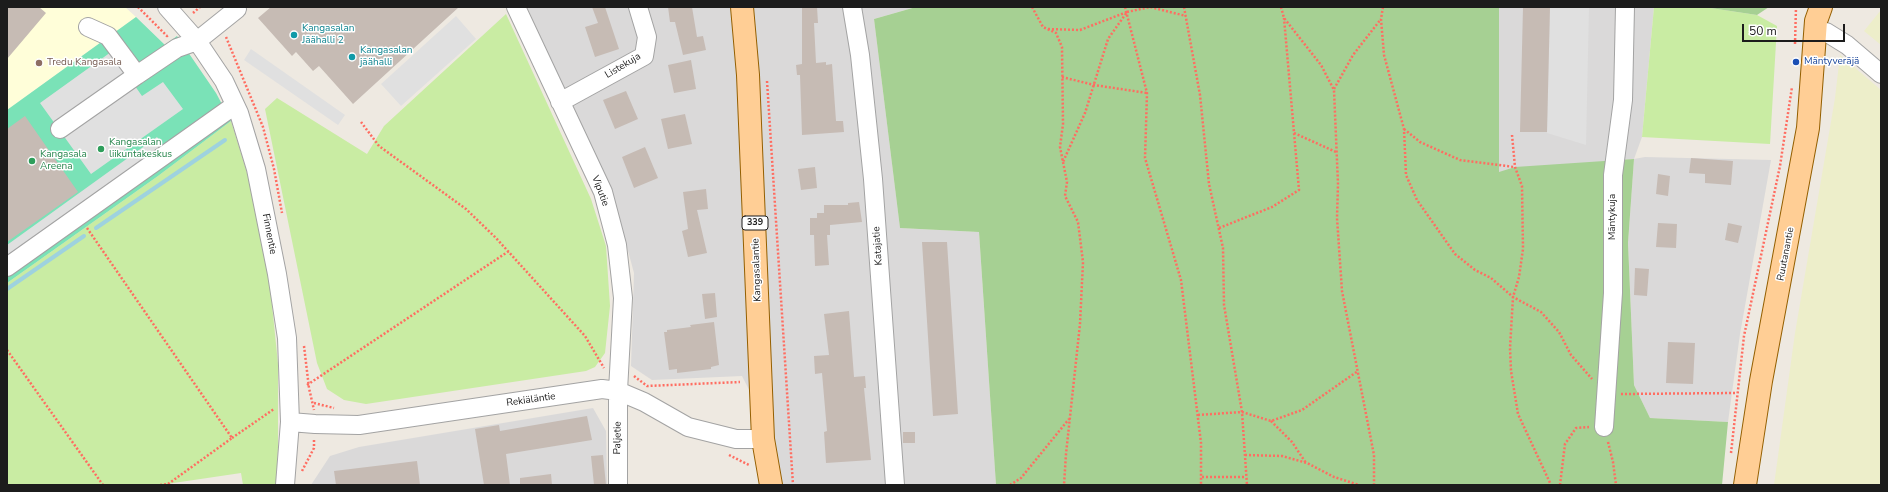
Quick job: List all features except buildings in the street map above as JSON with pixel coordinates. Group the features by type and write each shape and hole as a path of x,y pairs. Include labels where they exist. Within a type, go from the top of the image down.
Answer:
{"main road":[{"name":"Kangasalantie","path":"742,7 749,83 763,439 772,485"},
{"name":"Ruutanantie","path":"1745,485 1761,381 1808,128 1816,16"}],"street":[{"name":"Finnentie","path":"167,7 197,41 224,81 235,105 256,169 277,274 287,338 290,422 285,485"},
{"name":"Viputie","path":"516,7 603,192 617,244 623,298 610,368 618,391"},
{"name":"Listekuja","path":"560,102 644,56 647,37 638,7"},
{"name":"Katajatie","path":"852,7 860,55 873,179 894,485"},
{"name":"Mäntykuja","path":"1604,426 1614,293 1613,175 1623,100 1625,7"},
{"path":"60,129 177,48 197,41 237,9"},
{"path":"1816,16 1826,32 1847,45 1881,74"},
{"path":"88,27 108,36 137,75"},
{"path":"7,267 235,105"},
{"name":"Rekiäläntie","path":"290,422 359,425 380,423 602,390 618,391 644,402 688,427 736,439 763,439"},
{"name":"Paljetie","path":"618,391 618,485"}],"path":[{"path":"192,7 195,11"},
{"path":"1032,7 1044,27 1056,33 1062,47 1063,124 1060,147 1066,182 1065,196 1078,222 1083,262 1080,324 1069,419 1064,485"},
{"path":"1125,7 1147,93 1145,158 1181,280 1198,415 1202,477 1201,485"},
{"path":"1047,29 1080,30 1126,12 1150,7 1186,16"},
{"path":"1184,7 1200,95 1209,184 1223,248 1224,305 1242,412 1247,485"},
{"path":"1219,228 1272,207 1300,190 1284,18 1280,7"},
{"path":"1383,7 1381,19 1384,55 1404,129 1406,175 1417,200 1455,254 1474,270 1491,278 1513,297 1541,312 1559,332 1571,355 1607,394 1737,393"},
{"path":"1795,47 1796,7"},
{"path":"1063,162 1085,113 1108,39 1126,12"},
{"path":"1284,18 1321,65 1334,90 1337,218 1342,291 1374,455 1374,485"},
{"path":"1334,90 1353,55 1381,19"},
{"path":"767,73 794,485"},
{"path":"1062,77 1094,85 1147,93"},
{"path":"1730,454 1744,336 1780,166 1792,84"},
{"path":"361,122 379,146 466,209 509,251 585,336 610,368 631,374 647,386 740,382"},
{"path":"1404,129 1420,142 1460,160 1514,167"},
{"path":"1294,133 1336,152"},
{"path":"1512,135 1514,167 1522,186 1523,249 1519,277 1513,297 1510,348 1513,394 1518,414 1551,485"},
{"path":"79,216 232,438"},
{"path":"160,485 168,484 288,398 509,251"},
{"path":"7,350 103,485"},
{"path":"1271,421 1302,410 1358,370"},
{"path":"1198,415 1242,412 1271,421 1292,442 1307,463"},
{"path":"1010,485 1021,478 1069,419"},
{"path":"300,475 314,448 315,424"},
{"path":"1560,485 1565,444 1576,428 1604,426 1613,462 1616,485"},
{"path":"1245,455 1282,456 1307,463 1334,477 1359,485"},
{"path":"1202,477 1246,478"}],"shaded area":[{"name":"Tredu Kangasala","path":"7,7 125,7 136,17 7,110"},
{"path":"527,7 916,7 874,19 900,228 979,232 996,485 782,485 773,437 742,376 652,380 631,366 634,273 614,199"},
{"path":"1499,7 1654,7 1642,137 1634,159 1499,172"},
{"path":"1550,7 1589,7 1586,145 1547,133"},
{"path":"1881,10 1881,45 1864,31"},
{"path":"456,16 476,39 401,106 381,84"},
{"path":"251,49 345,115 338,125 244,60"},
{"path":"111,52 142,96 163,82 183,109 91,174 40,103"},
{"path":"1840,55 1881,90 1881,485 1774,485 1795,333 1835,98"},
{"path":"157,137 172,159 7,277 7,245"},
{"path":"1645,157 1771,160 1740,334 1728,422 1650,418 1634,385 1628,243 1634,159"},
{"path":"593,408 606,431 607,485 311,485 330,456 359,447"}],"green space":[{"path":"916,7 1499,7 1499,172 1515,167 1634,159 1628,243 1634,385 1650,418 1728,422 1722,485 996,485 979,232 900,228 874,19"},
{"path":"1654,7 1704,7 1757,15 1777,26 1770,144 1642,137"},
{"path":"1704,7 1769,7 1757,15"},
{"path":"506,14 591,199 606,246 610,306 605,353 595,367 586,371 366,404 344,400 327,389 317,363 265,109 277,98 367,154 384,126"},
{"name":"Kangasalan liikuntakeskus","path":"136,17 165,45 177,36 216,93 231,121 158,176 7,283 7,110"},
{"path":"231,121 252,189 269,275 278,364 278,448 276,485 243,485 241,473 160,485 7,485 7,283 158,176"}],"waterway":[{"path":"96,228 225,140"},
{"path":"7,289 84,236"}],"place":[{"name":"Kangasalan Jäähalli 2","path":"294,35"},
{"name":"Kangasalan jäähalli","path":"352,57"},
{"name":"Mäntyveräjä","path":"1796,62"},
{"name":"Tredu Kangasala","path":"39,63"},
{"name":"Kangasalan liikuntakeskus","path":"101,149"},
{"name":"Kangasala Areena","path":"32,161"}]}
